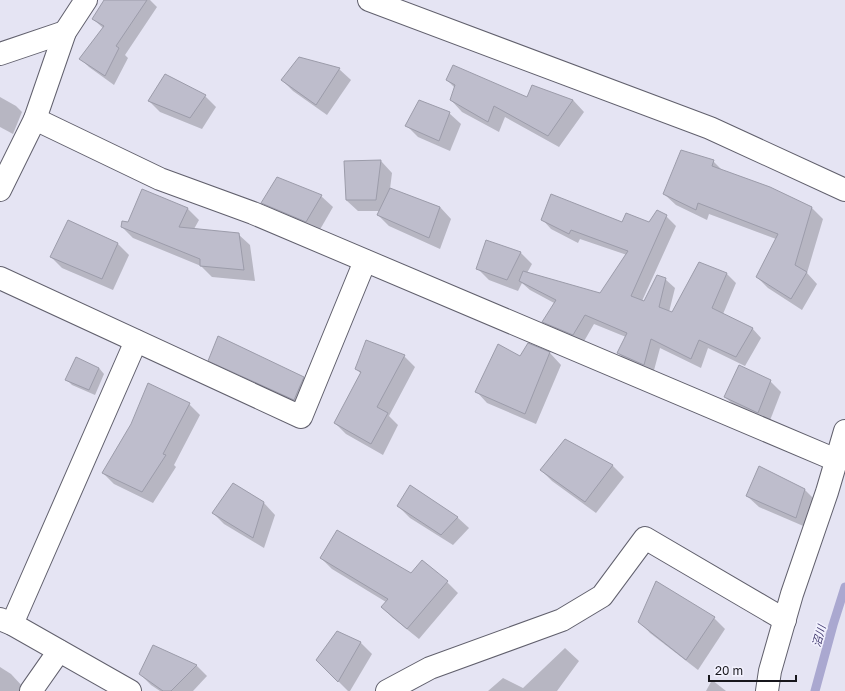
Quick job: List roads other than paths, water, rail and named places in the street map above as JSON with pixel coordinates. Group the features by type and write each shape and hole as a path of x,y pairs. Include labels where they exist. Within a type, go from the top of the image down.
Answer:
{"street":[{"path":"0,190 35,119 65,32 86,0"},
{"path":"370,0 710,128 845,190"},
{"path":"0,54 65,32"},
{"path":"35,119 160,179 253,213 836,460"},
{"path":"0,278 301,417 365,260"},
{"path":"130,691 6,621 136,341"},
{"path":"767,691 770,671 795,586 827,492 845,431"},
{"path":"387,691 430,668 562,620 569,616 602,596 645,538 785,620"},
{"path":"31,691 59,651"}],"waterway":[{"name":"沼川","path":"815,691 845,587"}]}
